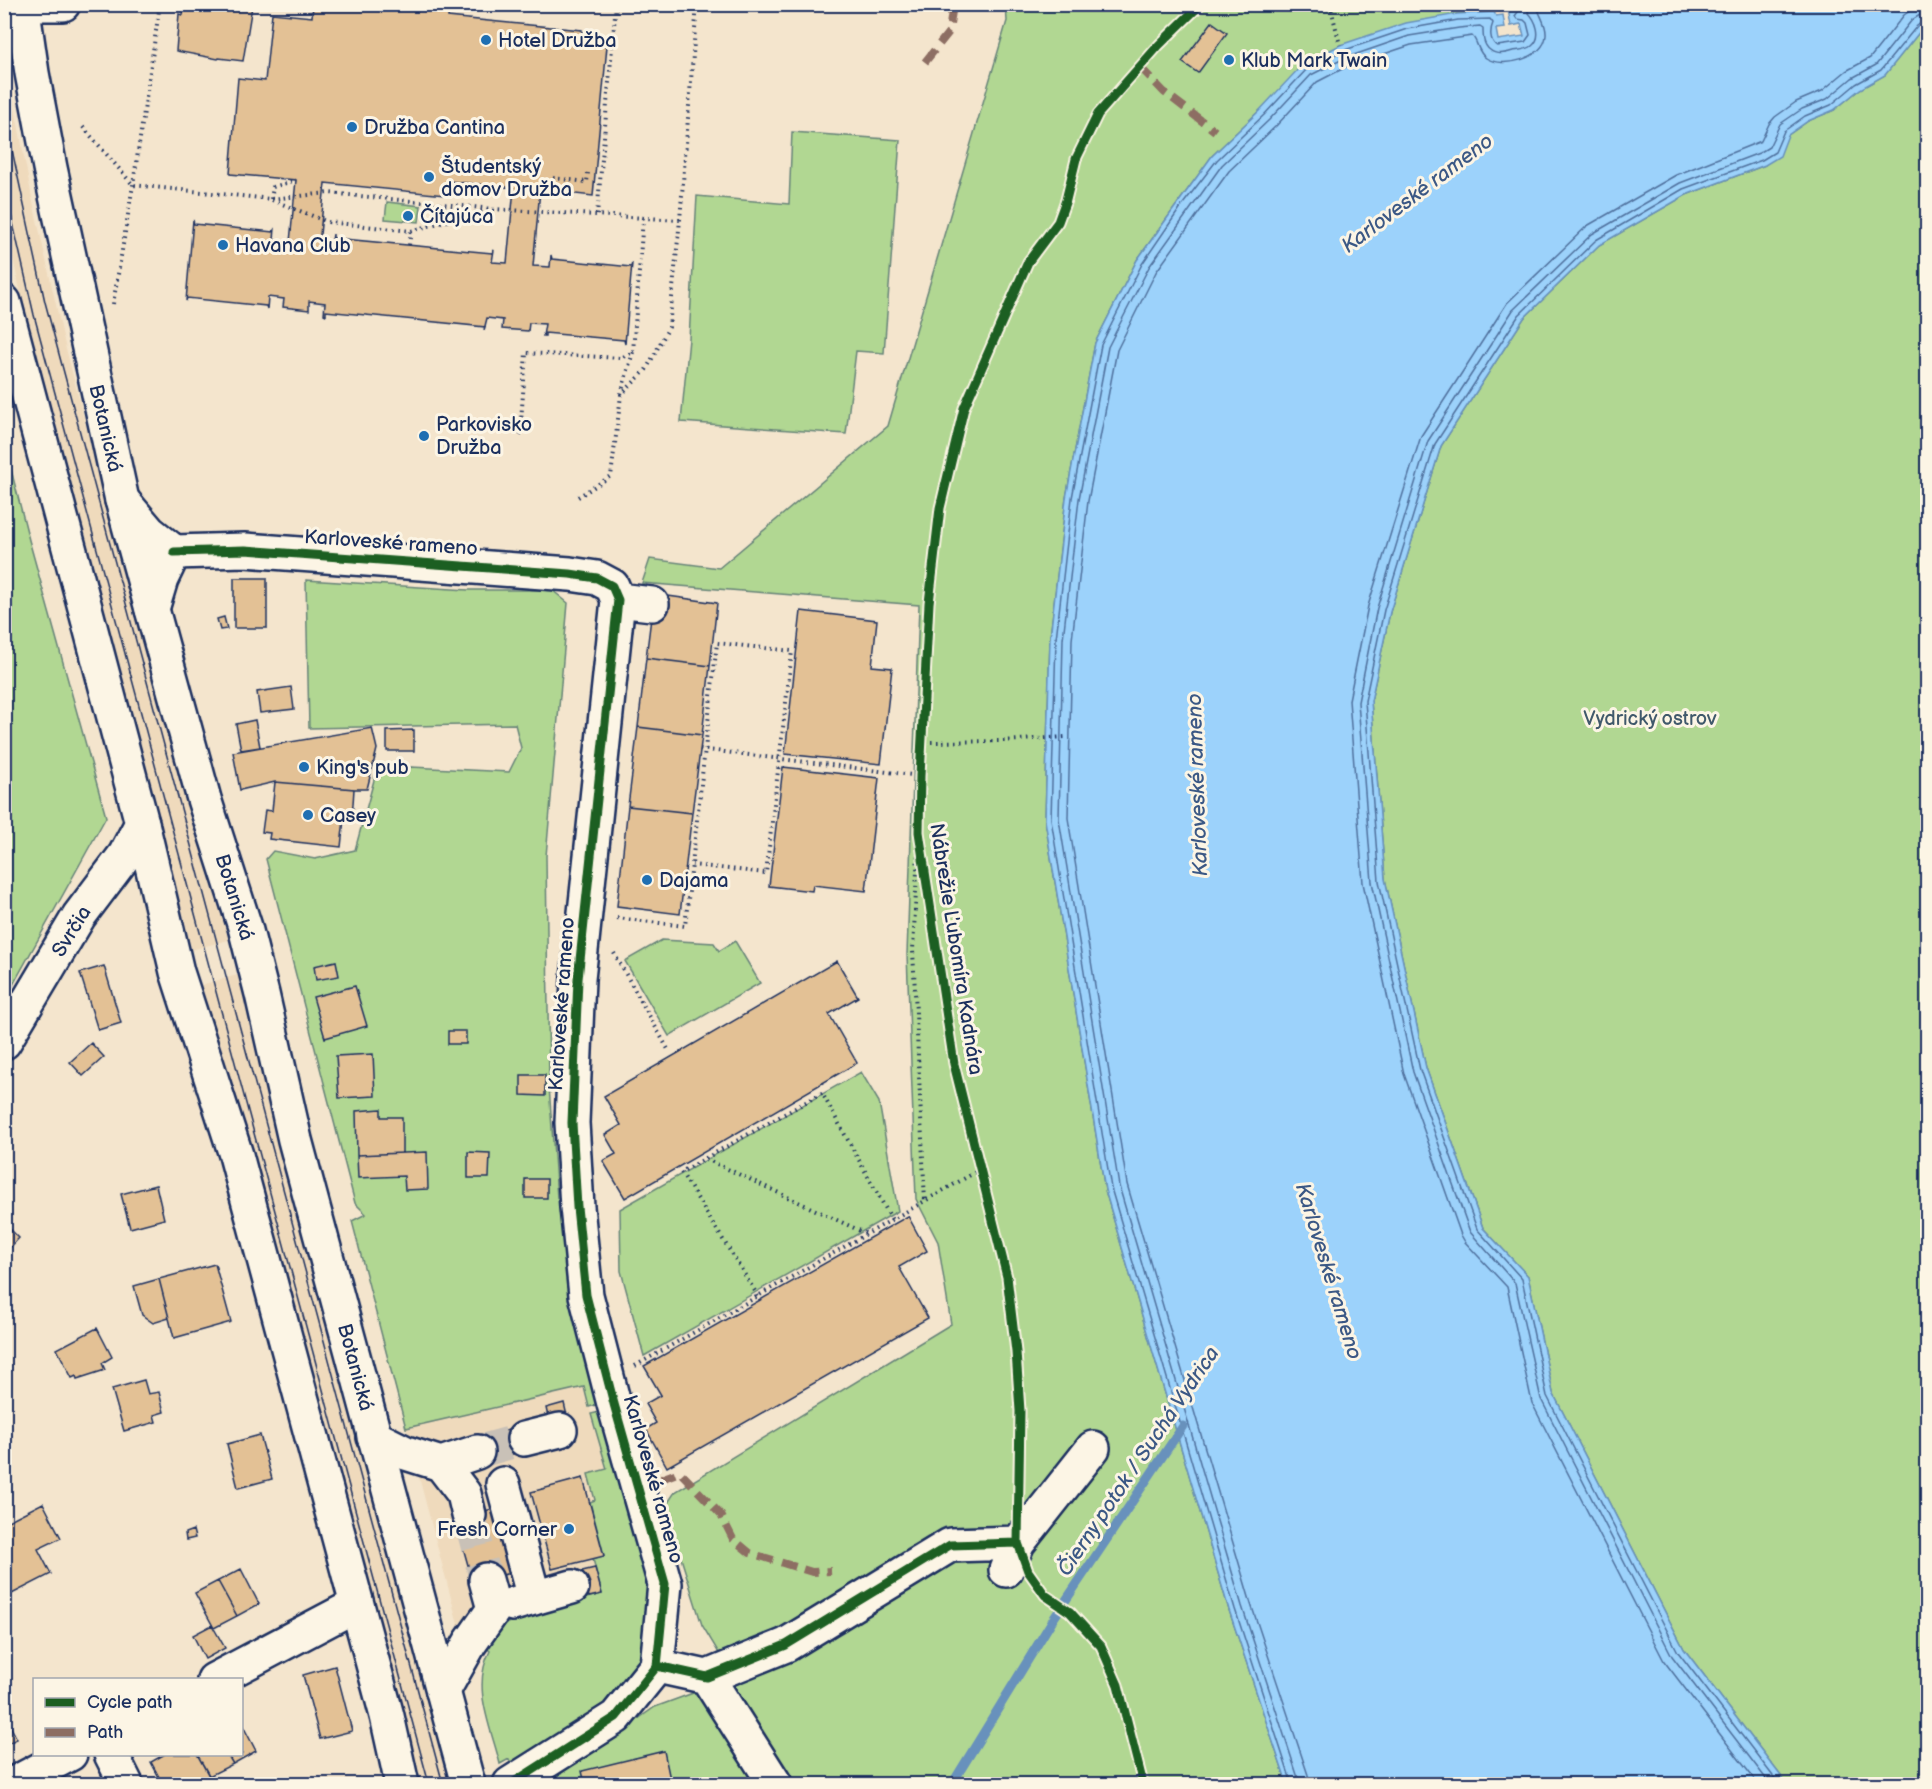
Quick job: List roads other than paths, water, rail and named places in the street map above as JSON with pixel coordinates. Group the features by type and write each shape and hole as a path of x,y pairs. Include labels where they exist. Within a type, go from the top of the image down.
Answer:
{"main road":[{"name":"Botanická","path":"63,4 21,5 50,168 122,500 204,799 247,935 295,1140 468,1785"},
{"path":"4,302 142,823 177,972 236,1155 387,1716 402,1785"},
{"path":"122,500 149,532 174,552 161,579 152,609"},
{"name":"Karloveské rameno","path":"174,552 245,550 570,574 597,578 612,586 618,600 578,979 572,1123 577,1207 586,1295 665,1584 657,1666"},
{"path":"618,600 652,604"},
{"name":"Svrčia","path":"4,1042 79,916 125,855 142,823"},
{"path":"524,1439 560,1430"},
{"path":"374,1437 406,1453 441,1464 464,1494 469,1515"},
{"path":"510,1785 616,1717 657,1666 707,1677 786,1645 950,1545 1012,1557 1093,1448"},
{"path":"441,1464 477,1452"},
{"path":"503,1484 534,1598"},
{"path":"443,1690 470,1643 490,1594 534,1598 572,1587"},
{"path":"218,1678 356,1605"},
{"path":"707,1677 775,1785"},
{"path":"13,1785 68,1756"},
{"path":"112,1756 126,1785"}],"water":[{"path":"1523,5 1927,5 1927,25 1885,75 1860,89 1834,110 1808,121 1788,135 1780,156 1765,165 1686,195 1599,245 1524,318 1441,446 1390,612 1371,701 1385,879 1426,1068 1483,1228 1528,1276 1553,1393 1684,1649 1787,1784 1287,1784 1229,1610 1105,1190 1045,820 1050,638 1066,498 1095,343 1137,260 1212,156 1303,64 1340,45 1406,23 1457,14 1494,12 1496,16 1503,15 1505,28 1496,29 1498,40 1524,36 1521,24 1511,26 1508,9"}],"waterway":[{"name":"Čierny potok / Suchá Vydrica","path":"952,1784 1052,1621 1183,1426"}],"tunnel":[{"path":"477,1452 524,1439"},
{"path":"469,1515 486,1580"}],"tram line":[{"path":"4,113 45,302 443,1784"},
{"path":"4,184 34,315 429,1784"}],"place":[{"name":"Hotel Družba","path":"486,40"},
{"name":"Klub Mark Twain","path":"1229,60"},
{"name":"Družba Cantina","path":"352,127"},
{"name":"Študentský domov Družba","path":"429,177"},
{"name":"Čítajúca","path":"408,216"},
{"name":"Havana Club","path":"223,245"},
{"name":"Parkovisko Družba","path":"424,436"},
{"name":"King's pub","path":"304,767"},
{"name":"Casey","path":"308,815"},
{"name":"Dajama","path":"647,880"},
{"name":"Fresh Corner","path":"569,1529"}],"park label":[{"name":"Vydrický ostrov","path":"1650,718"}]}
